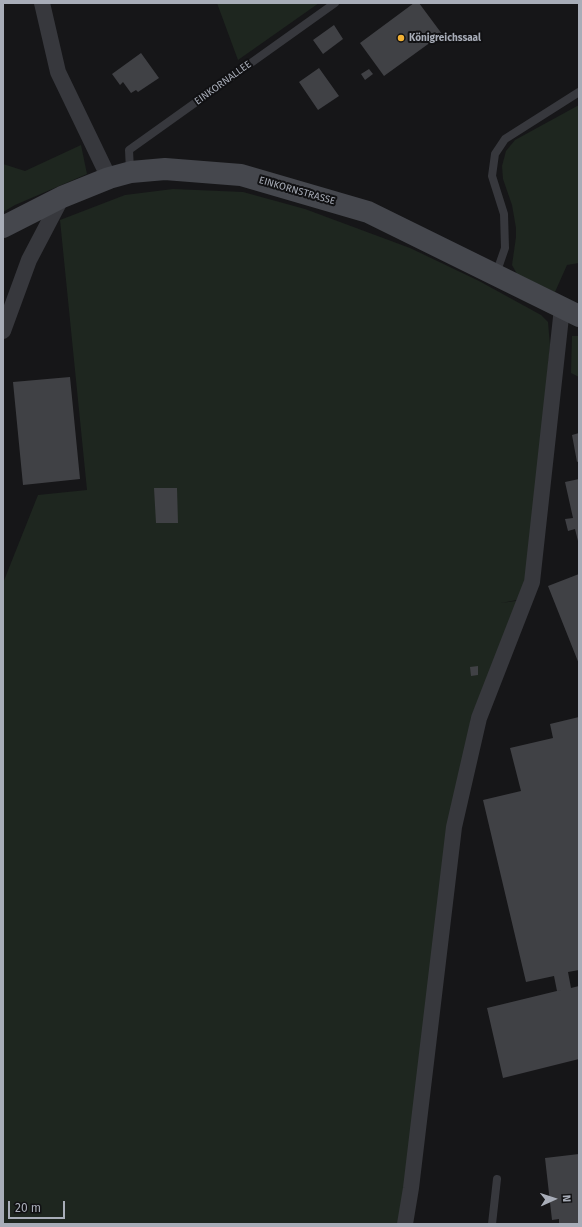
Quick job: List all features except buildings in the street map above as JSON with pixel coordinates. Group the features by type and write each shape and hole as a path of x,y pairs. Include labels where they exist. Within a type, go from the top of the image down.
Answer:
{"street":[{"path":"42,3 58,72 109,178"},
{"name":"EINKORNSTRASSE","path":"3,227 62,197 109,178 130,172 165,169 241,175 368,212 570,312"},
{"path":"3,330 29,260 62,197"},
{"path":"406,1224 454,827 479,718 532,582 570,312"}],"lane":[{"name":"EINKORNALLEE","path":"130,172 129,150 335,3"},
{"path":"496,275 505,248 504,214 492,176 495,154 505,139 579,92"},
{"path":"492,1224 497,1179"}],"shaded area":[{"path":"217,3 319,3 238,60"},
{"path":"579,105 579,263 567,265 555,292 517,274 512,265 516,228 512,205 503,179 502,166 506,151 515,140"},
{"path":"81,145 87,174 15,205 3,212 3,164 25,171"},
{"path":"173,189 243,192 305,209 410,248 479,281 541,315 548,322 550,345 532,543 522,599 501,603 523,600 471,717 401,1224 3,1224 3,583 38,495 87,490 60,220 125,195"},
{"path":"572,336 579,336 579,377 571,373"}],"place":[{"name":"Königreichssaal","path":"401,38"}]}
